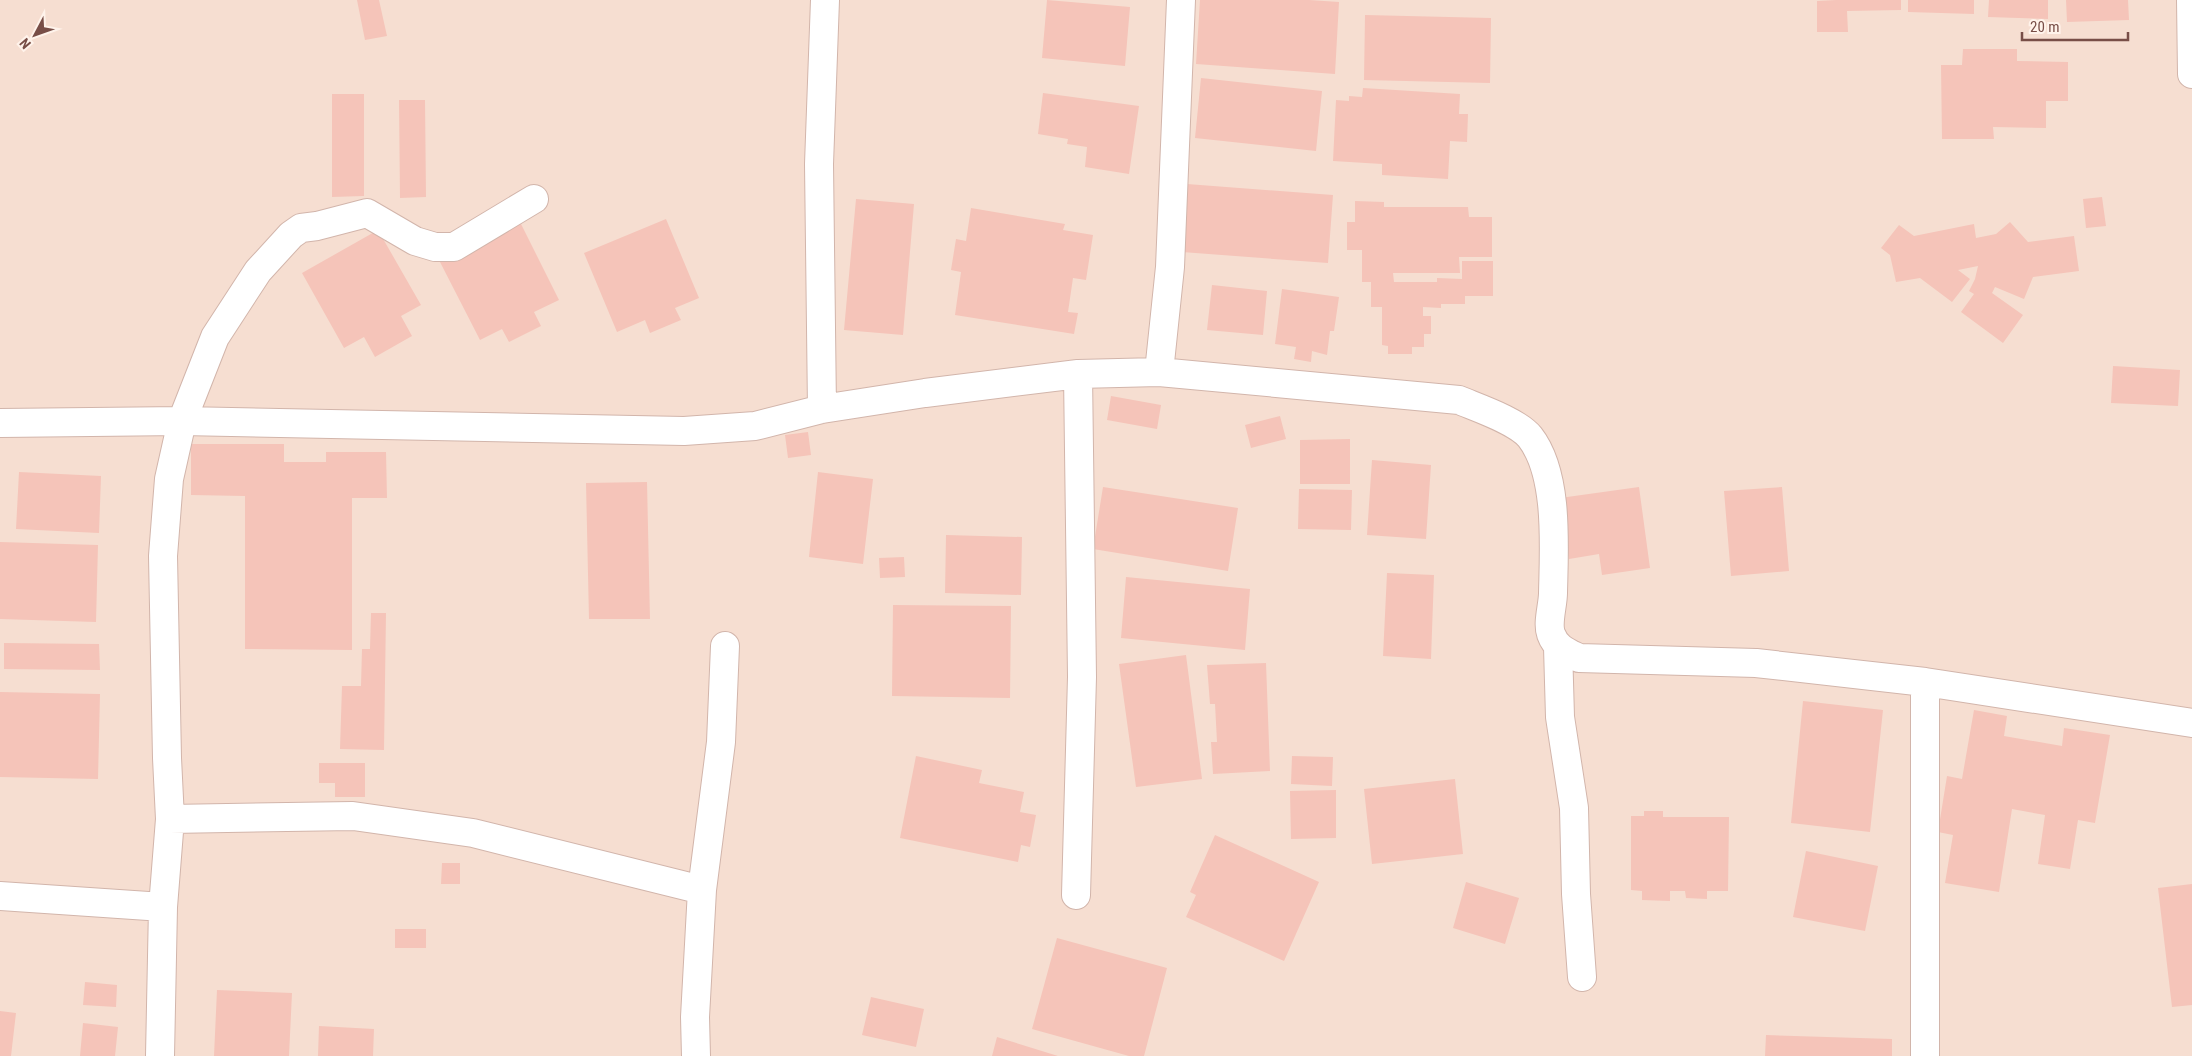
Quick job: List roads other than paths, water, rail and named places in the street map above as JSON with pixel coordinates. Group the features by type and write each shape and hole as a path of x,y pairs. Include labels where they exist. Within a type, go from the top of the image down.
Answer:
{"street":[{"path":"822,409 819,164 825,0"},
{"path":"1159,372 1170,267 1181,0"},
{"path":"2191,0 2192,74"},
{"path":"160,1056 163,906 170,819 162,556 169,479 182,421 215,338 258,271 291,235 301,228 318,226 366,213 415,240 435,247 454,247 534,199"},
{"path":"0,423 182,421 684,431 755,426 822,409 925,393 1078,374 1159,372 1459,400 1498,415 1529,436 1546,464 1552,516 1553,593 1550,633 1558,647 1560,717 1574,808 1576,894 1582,976"},
{"path":"1076,895 1082,677 1078,374"},
{"path":"696,1056 695,1017 702,890 721,742 726,646"},
{"path":"1558,647 1579,658 1756,663 1925,682 2192,723"},
{"path":"1925,682 1925,1056"},
{"path":"170,819 353,816 473,833 702,890"},
{"path":"0,896 163,906"}]}
